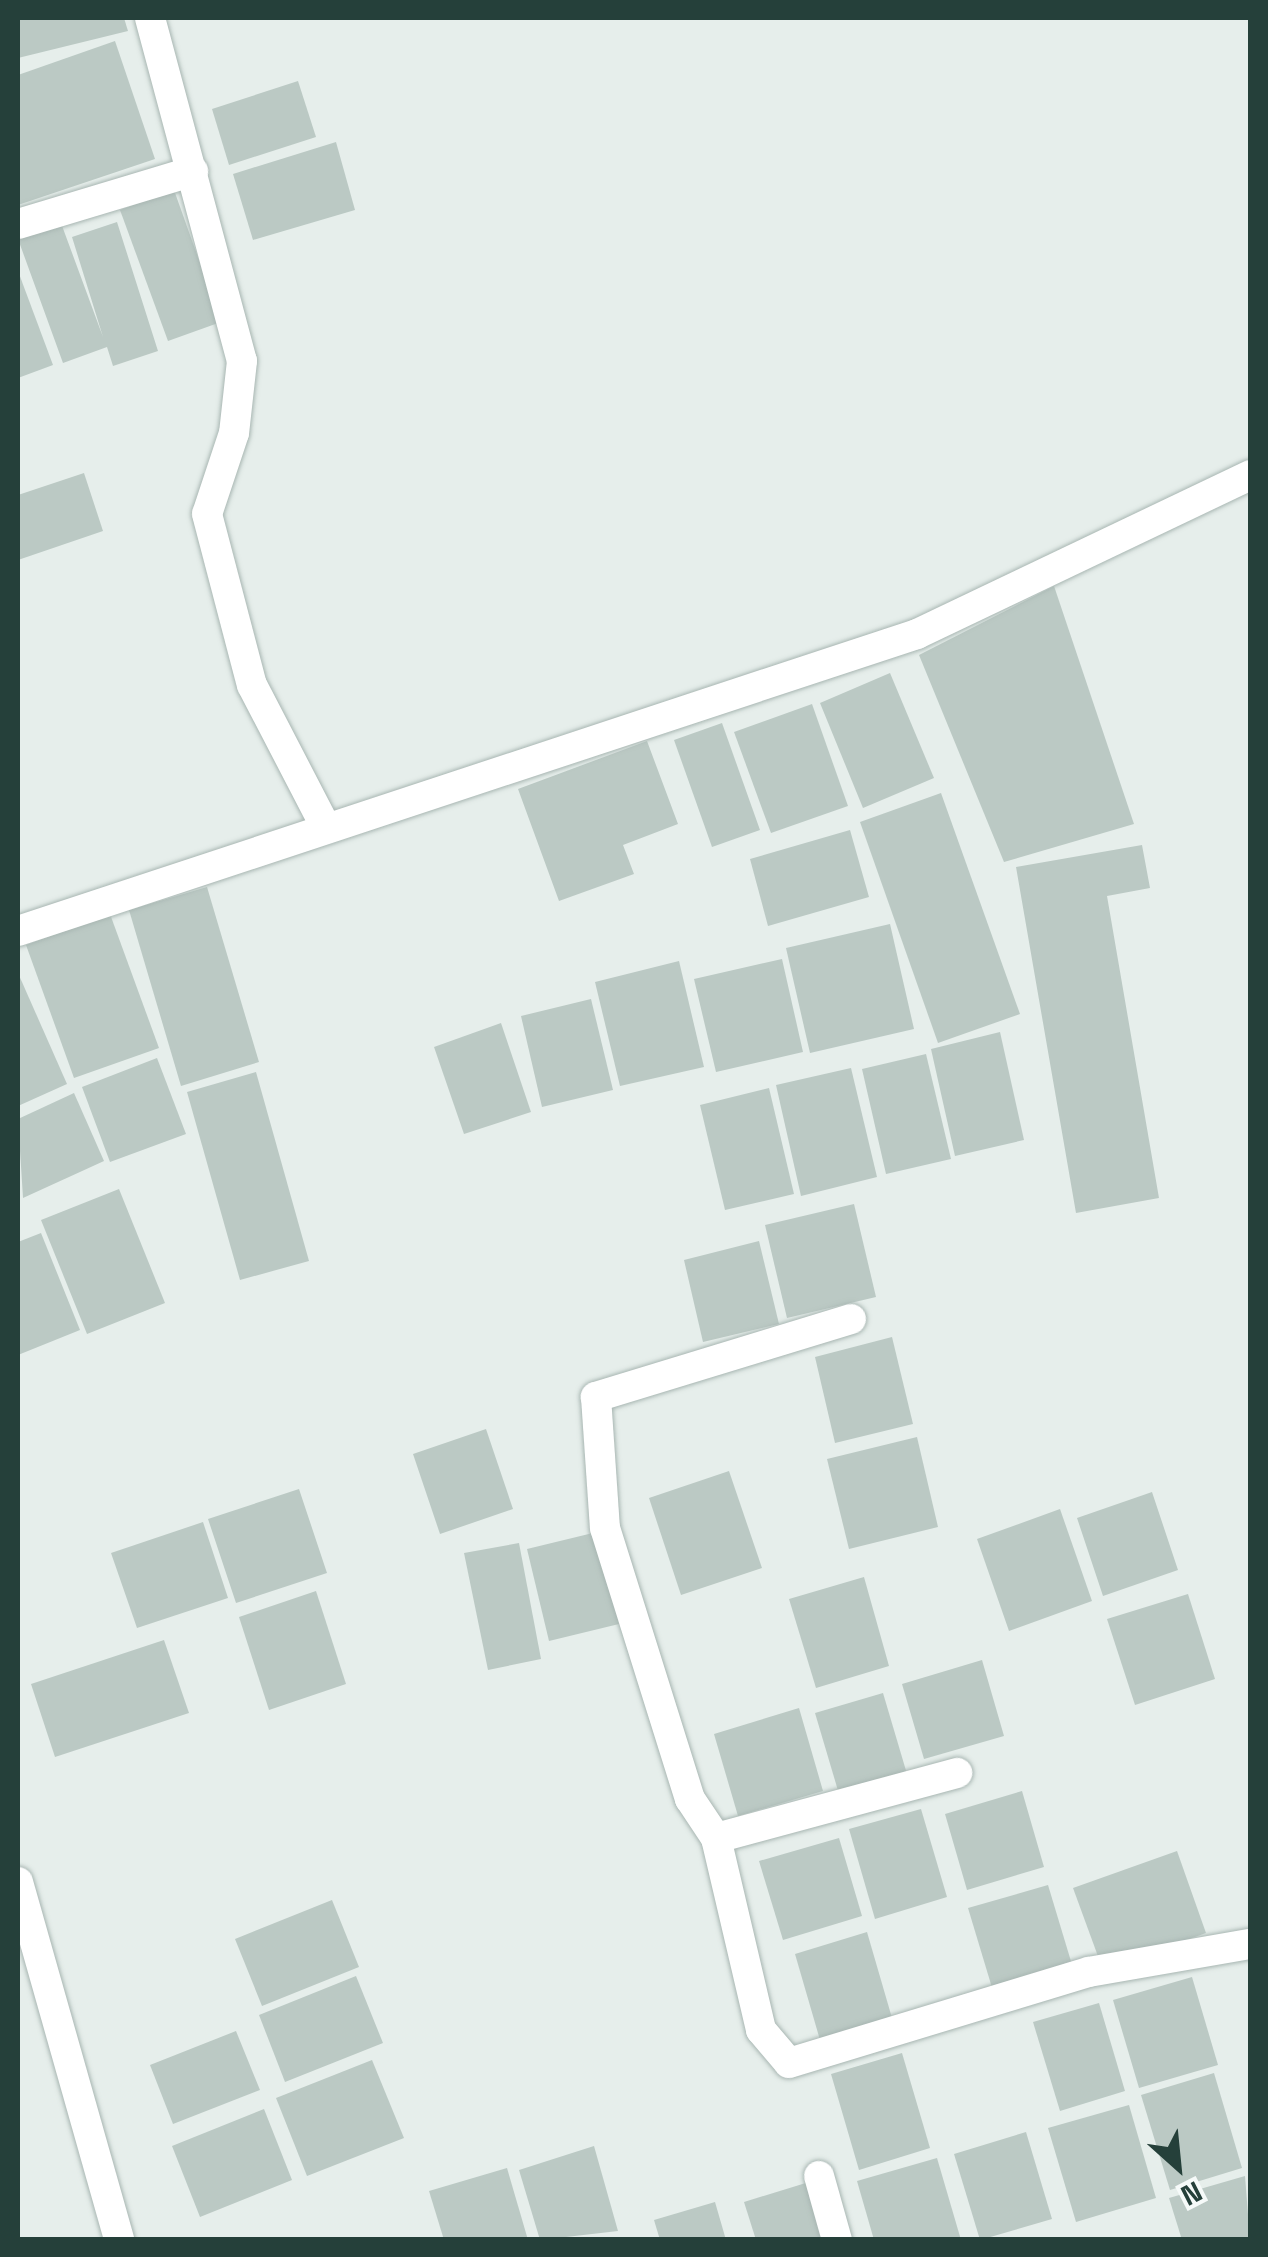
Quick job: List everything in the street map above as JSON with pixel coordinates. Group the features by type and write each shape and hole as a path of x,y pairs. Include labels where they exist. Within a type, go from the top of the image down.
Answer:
{"street":[{"path":"150,18 242,361 234,433 207,514 252,684 326,828"},
{"path":"18,224 193,171"},
{"path":"18,931 918,634 1250,475"},
{"path":"851,1320 596,1397 605,1528 690,1799 716,1838 761,2030 788,2063 1089,1972 1250,1944"},
{"path":"716,1838 957,1774"},
{"path":"18,1882 119,2240"},
{"path":"819,2176 837,2240"}],"building":[{"path":"18,18 124,18 128,31 18,58"},
{"path":"115,41 155,159 18,205 18,75"},
{"path":"298,81 316,137 229,165 212,109"},
{"path":"336,142 355,210 253,240 233,174"},
{"path":"174,190 221,322 168,341 120,210"},
{"path":"117,222 158,351 113,366 107,347 63,363 18,239 61,223 103,337 72,237"},
{"path":"18,271 53,365 18,378"},
{"path":"84,473 103,531 18,560 18,495"},
{"path":"1054,586 1134,824 1004,862 919,655"},
{"path":"890,673 934,778 863,808 820,703"},
{"path":"812,704 848,806 771,833 734,732"},
{"path":"722,723 760,830 712,847 674,740"},
{"path":"647,741 678,824 623,845 634,874 559,901 518,789"},
{"path":"941,793 1020,1014 938,1043 860,822"},
{"path":"850,830 869,897 768,926 750,859"},
{"path":"1142,845 1150,888 1107,896 1159,1198 1076,1213 1016,867"},
{"path":"207,887 259,1062 181,1086 129,910"},
{"path":"110,914 159,1048 74,1078 26,945"},
{"path":"890,924 914,1029 810,1053 786,948"},
{"path":"782,959 803,1052 716,1072 694,979"},
{"path":"679,961 704,1067 620,1086 595,982"},
{"path":"18,973 67,1084 18,1106"},
{"path":"591,999 613,1090 542,1107 521,1016"},
{"path":"501,1023 531,1112 464,1134 434,1047"},
{"path":"1000,1032 1024,1140 955,1156 931,1049"},
{"path":"926,1054 951,1159 886,1174 862,1069"},
{"path":"157,1058 186,1134 110,1162 82,1087"},
{"path":"851,1068 877,1177 801,1196 776,1085"},
{"path":"256,1072 309,1261 240,1280 187,1092"},
{"path":"769,1088 794,1194 725,1210 700,1105"},
{"path":"74,1093 104,1161 23,1198 18,1119"},
{"path":"119,1189 165,1303 87,1334 41,1220"},
{"path":"854,1204 876,1297 787,1318 765,1225"},
{"path":"41,1233 80,1330 18,1355 18,1242"},
{"path":"759,1241 779,1324 703,1342 684,1260"},
{"path":"892,1337 913,1424 835,1443 815,1357"},
{"path":"486,1429 513,1509 440,1534 413,1454"},
{"path":"917,1437 938,1527 849,1549 827,1459"},
{"path":"729,1471 762,1568 681,1595 649,1498"},
{"path":"299,1489 327,1573 236,1603 208,1519"},
{"path":"1152,1492 1178,1570 1103,1596 1077,1518"},
{"path":"1060,1509 1092,1601 1009,1631 977,1539"},
{"path":"203,1522 228,1598 137,1628 111,1553"},
{"path":"597,1532 619,1624 549,1641 527,1549"},
{"path":"519,1543 541,1659 488,1670 464,1553"},
{"path":"864,1577 889,1666 816,1688 789,1599"},
{"path":"316,1591 346,1684 269,1710 239,1617"},
{"path":"1188,1594 1215,1679 1135,1705 1107,1619"},
{"path":"164,1640 189,1713 55,1757 31,1684"},
{"path":"982,1660 1004,1736 924,1759 902,1684"},
{"path":"883,1693 907,1774 839,1794 815,1713"},
{"path":"799,1708 823,1791 738,1816 714,1734"},
{"path":"1022,1791 1044,1867 967,1890 945,1814"},
{"path":"921,1809 947,1897 875,1919 849,1829"},
{"path":"839,1838 862,1916 783,1940 759,1861"},
{"path":"1177,1851 1206,1933 1103,1970 1073,1888"},
{"path":"1048,1885 1073,1968 993,1991 968,1908"},
{"path":"332,1900 359,1967 262,2006 235,1939"},
{"path":"867,1932 892,2018 820,2040 795,1954"},
{"path":"356,1976 383,2043 285,2082 259,2015"},
{"path":"1192,1977 1218,2065 1139,2088 1113,2000"},
{"path":"1099,2003 1125,2091 1060,2111 1033,2022"},
{"path":"236,2031 260,2090 173,2124 150,2065"},
{"path":"902,2053 930,2148 859,2170 831,2074"},
{"path":"372,2060 404,2138 307,2176 276,2098"},
{"path":"1214,2073 1242,2168 1170,2190 1141,2095"},
{"path":"1129,2105 1156,2198 1076,2222 1048,2128"},
{"path":"264,2109 292,2180 200,2217 172,2146"},
{"path":"1026,2132 1052,2219 980,2240 954,2154"},
{"path":"594,2146 618,2231 540,2240 519,2170"},
{"path":"937,2158 961,2240 874,2240 857,2181"},
{"path":"507,2168 528,2240 444,2240 429,2191"},
{"path":"1245,2176 1250,2240 1182,2240 1169,2198"},
{"path":"809,2182 827,2240 756,2240 744,2202"},
{"path":"715,2202 726,2240 660,2240 654,2220"}]}
